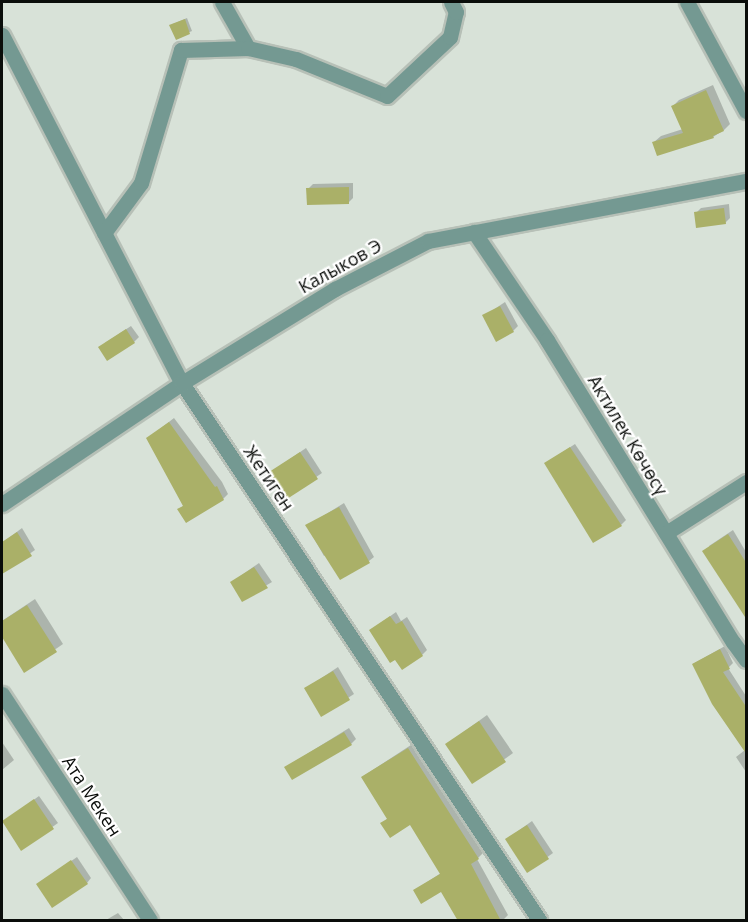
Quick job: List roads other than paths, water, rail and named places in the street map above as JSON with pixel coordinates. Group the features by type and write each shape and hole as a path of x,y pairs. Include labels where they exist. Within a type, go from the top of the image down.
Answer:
{"street":[{"path":"222,2 248,48"},
{"path":"104,233 141,183 181,50 248,48 296,59 387,96 450,37 456,12 451,2"},
{"path":"687,2 747,111"},
{"name":"Жетиген","path":"2,36 182,383 539,921"},
{"name":"Калыков Э","path":"2,504 182,383 345,283 428,241 747,181"},
{"name":"Актилек Көчөсү","path":"474,232 547,340 747,660"},
{"path":"666,533 747,482"},
{"name":"Ата Мекен","path":"2,694 150,921"}]}
